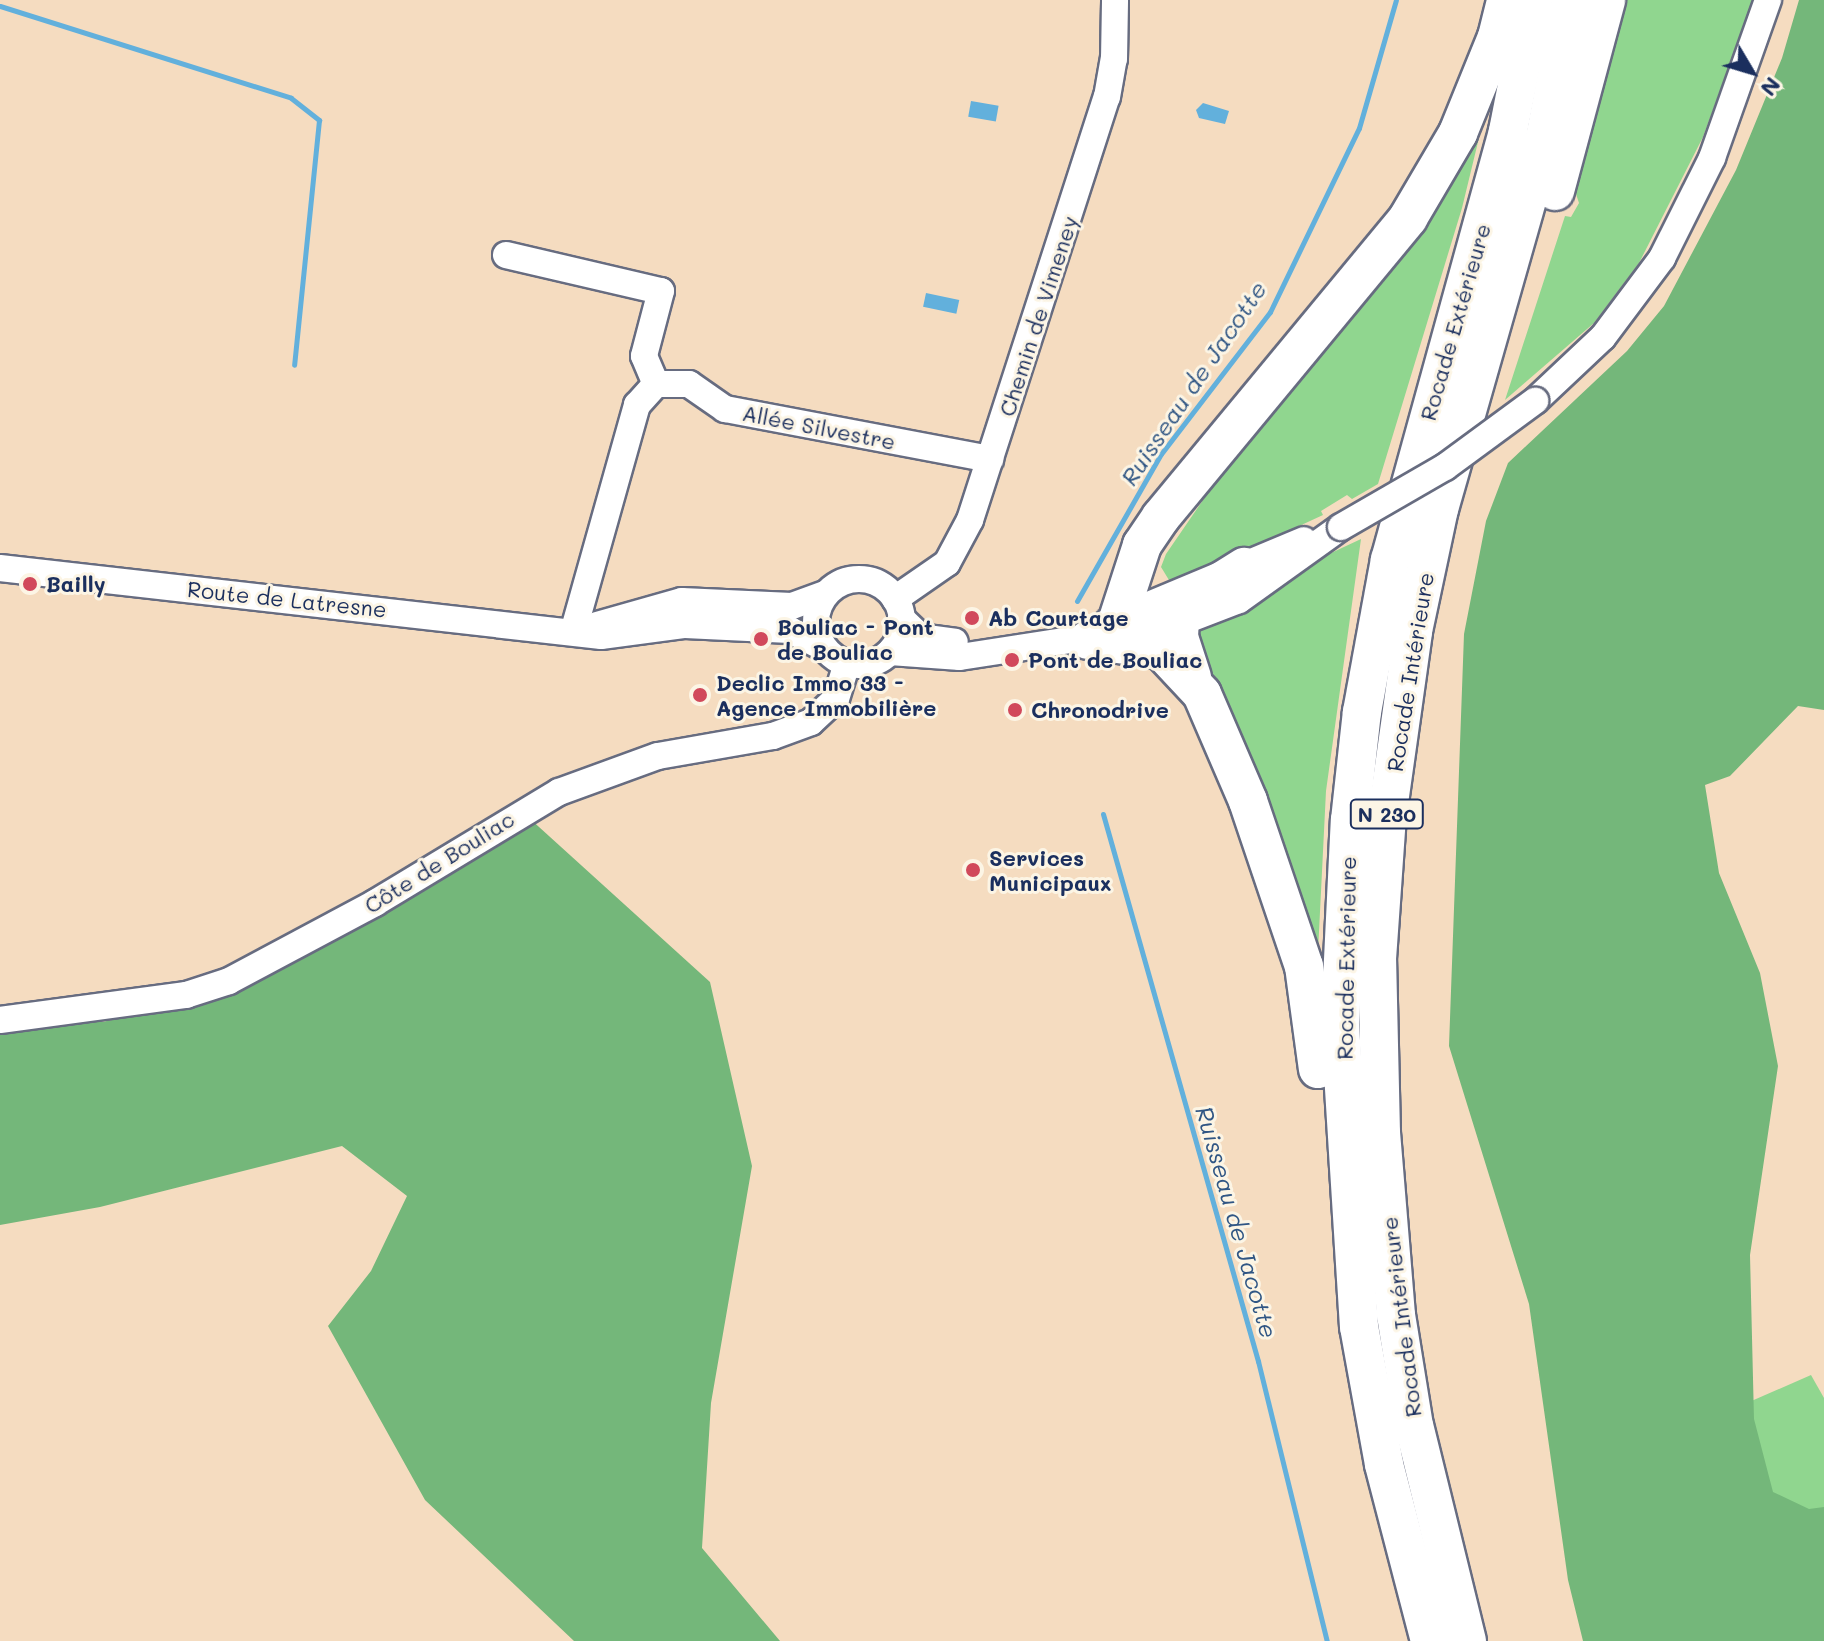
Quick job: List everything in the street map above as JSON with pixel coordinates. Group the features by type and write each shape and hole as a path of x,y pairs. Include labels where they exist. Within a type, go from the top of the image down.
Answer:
{"highway":[{"path":"1192,678 1152,646 1103,629 1142,545 1161,517 1408,218 1458,133 1506,0"},
{"name":"Rocade Extérieure","path":"1430,1641 1384,1464 1359,1327 1340,1021 1350,820 1362,712 1390,560 1508,131 1534,0"},
{"name":"Rocade Intérieure","path":"1467,1641 1417,1441 1396,1315 1381,1133 1377,959 1387,817 1413,631 1439,509 1545,138 1571,0"},
{"path":"1483,360 1511,330 1571,143 1606,0"},
{"path":"1244,567 1189,603 1179,623 1192,678 1248,801 1304,966 1314,1021 1340,1289 1359,1327"}],"street":[{"name":"Chemin de Vimeney","path":"898,608 947,563 961,544 1107,97 1114,59 1115,0"},
{"path":"1341,527 1103,629 960,657 890,652 870,663 847,663 824,648 816,621 825,594 848,580 861,578 875,581 921,637 960,643 1065,632 1103,629 1179,623 1239,600 1341,527 1445,467 1535,401 1603,337 1662,258 1712,158 1768,0"},
{"path":"506,255 661,291 644,356 656,384 637,405 574,629"},
{"name":"Allée Silvestre","path":"656,384 689,384 725,409 990,459"},
{"name":"Route de Latresne","path":"0,568 574,629 601,636 648,620 682,601 792,606 825,594"},
{"path":"890,652 898,608"},
{"name":"Route de Latresne","path":"648,620 790,630 824,648"},
{"name":"Côte de Bouliac","path":"0,1020 186,995 241,976 375,903 559,792 658,756 773,736 811,722 836,699 847,663"}],"green space":[{"path":"1622,0 1753,0 1703,137 1639,263 1594,323 1505,400 1565,216 1571,217 1579,203 1574,188"},
{"path":"1799,0 1824,0 1824,710 1798,706 1730,776 1705,785 1719,873 1760,973 1778,1066 1750,1255 1754,1419 1773,1492 1809,1509 1824,1507 1824,1641 1583,1641 1568,1580 1529,1304 1449,1046 1464,634 1486,521 1508,463 1627,351 1664,306 1736,170 1782,58"},
{"path":"1494,76 1462,208 1378,484 1352,499 1347,495 1321,511 1323,515 1172,585 1161,567 1166,554"},
{"path":"1361,539 1326,791 1318,952 1190,633 1257,604 1314,561"},
{"path":"528,817 710,982 752,1166 711,1403 702,1548 780,1641 574,1641 425,1500 328,1326 371,1271 407,1196 342,1146 100,1207 0,1225 0,1009 102,1022 195,1003"},
{"path":"1811,1375 1824,1398 1824,1641 1676,1434"}],"water":[{"path":"971,101 999,106 996,122 968,117"},
{"path":"1203,103 1229,111 1225,124 1199,118 1196,110"},
{"path":"926,293 959,300 956,314 923,307"}],"waterway":[{"name":"Ruisseau de Jacotte","path":"1077,601 1161,454 1270,312 1359,128 1396,0"},
{"path":"0,6 291,98 319,120 294,365"},
{"name":"Ruisseau de Jacotte","path":"1103,814 1258,1361 1327,1641"}],"place":[{"name":"Bailly","path":"30,584"},
{"name":"Ab Courtage","path":"972,618"},
{"name":"Bouliac - Pont de Bouliac","path":"761,639"},
{"name":"Pont de Bouliac","path":"1012,660"},
{"name":"Declic Immo 33 - Agence Immobilière","path":"700,695"},
{"name":"Chronodrive","path":"1015,710"},
{"name":"Services Municipaux","path":"973,870"}]}
